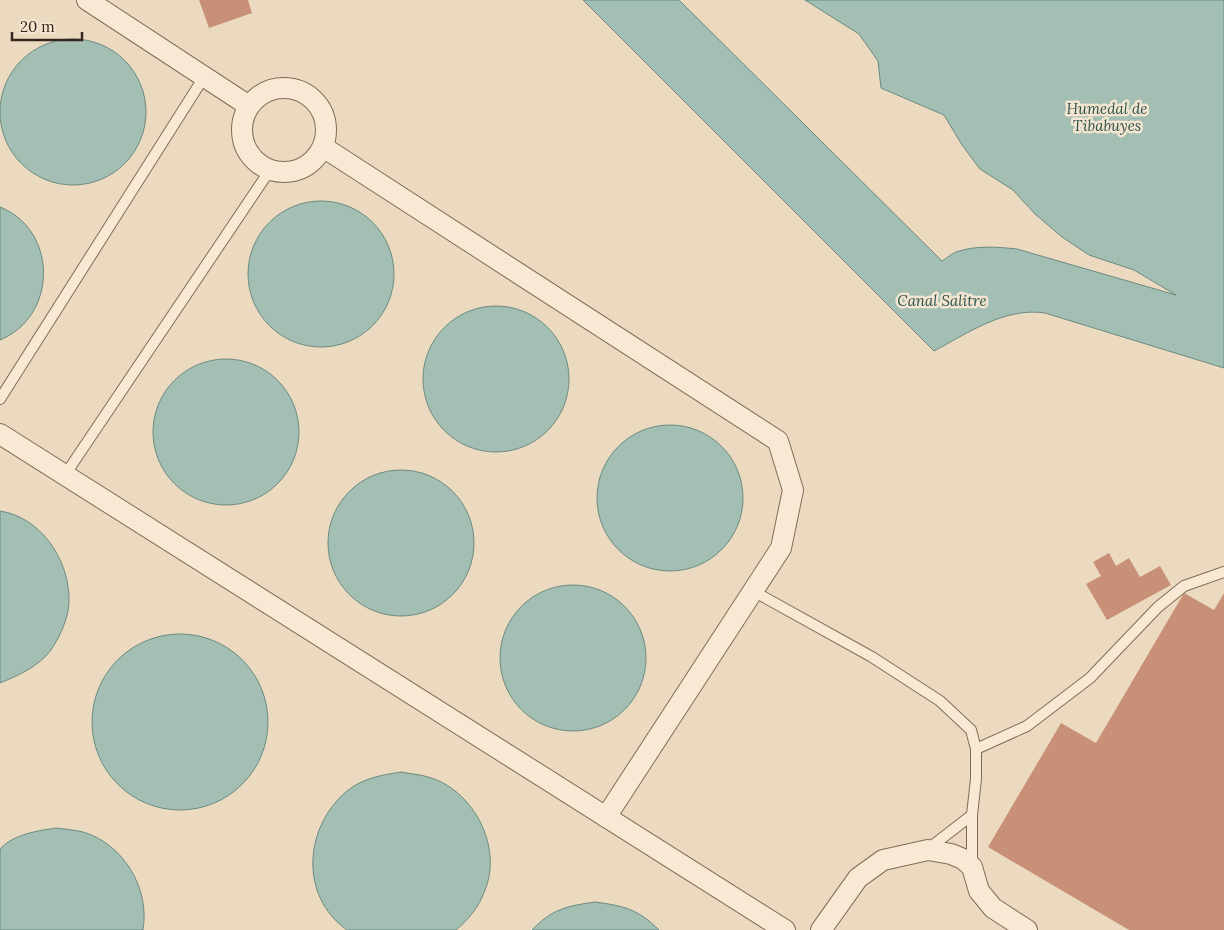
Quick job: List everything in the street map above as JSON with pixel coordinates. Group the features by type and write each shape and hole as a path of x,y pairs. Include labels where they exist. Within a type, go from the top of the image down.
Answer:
{"street":[{"path":"87,0 249,106"},
{"path":"274,88 290,88 305,93 317,103 325,116 327,132 323,147 314,160 301,169 286,172 270,170 257,162 247,150 242,135 242,120 249,106 260,95 274,88"},
{"path":"323,147 778,441 793,490 780,548 606,817"},
{"path":"0,434 785,930"},
{"path":"821,930 858,878 883,860 928,850 951,854 963,859 972,867 979,891 993,908 1027,930"}],"lane":[{"path":"0,399 204,76"},
{"path":"65,475 270,170"},
{"path":"976,749 1027,726 1090,678 1158,607 1184,586 1224,572"},
{"path":"753,590 872,657 940,701 971,730 976,749 976,779 972,815 972,867"},
{"path":"928,850 972,815"}],"water":[{"name":"Humedal de Tibabuyes","path":"583,0 679,0 942,261 956,252 971,248 995,247 1017,249 1176,295 1134,270 1089,255 1062,237 1035,214 1013,190 980,169 962,145 944,115 881,88 878,61 859,34 805,0 1224,0 1224,368 1045,313 1030,312 1016,314 987,323 934,351"},
{"path":"73,39 101,44 125,60 141,84 146,112 141,140 125,164 101,180 73,185 45,180 21,164 5,140 0,112 5,84 21,60 45,44"},
{"path":"321,201 349,206 373,222 389,246 394,274 389,302 373,326 349,342 321,347 293,342 269,326 253,302 248,274 253,246 269,222 293,206"},
{"path":"0,207 19,218 33,234 41,253 44,273 41,293 33,312 19,328 0,340"},
{"path":"496,306 524,311 548,327 564,351 569,379 564,407 548,431 524,447 496,452 468,447 444,431 428,407 423,379 428,351 444,327 468,311"},
{"path":"226,359 254,364 278,380 294,404 299,432 294,460 278,484 254,500 226,505 198,500 174,484 158,460 153,432 158,404 174,380 198,364"},
{"path":"670,425 698,430 722,446 738,470 743,498 738,526 722,550 698,566 670,571 642,566 618,550 602,526 597,498 602,470 618,446 642,430"},
{"path":"401,470 429,475 453,491 469,515 474,543 469,571 453,595 429,611 401,616 373,611 349,595 333,571 328,543 333,515 349,491 373,475"},
{"path":"0,511 28,521 49,542 63,568 67,582 69,604 64,625 46,656 21,674 0,683"},
{"path":"573,585 601,590 625,606 641,630 646,658 641,686 625,710 601,726 573,731 545,726 521,710 505,686 500,658 505,630 521,606 545,590"},
{"path":"189,634 222,644 248,666 258,680 264,696 267,705 267,739 258,764 236,790 222,800 197,809 171,810 138,800 112,778 102,764 93,739 92,713 102,680 124,654 138,644 163,635"},
{"path":"401,772 428,777 444,784 458,794 471,807 487,839 490,873 485,890 473,912 456,930 347,930 331,916 321,899 315,881 313,861 315,842 322,823 333,806 353,787 366,780"},
{"path":"56,828 83,832 98,838 122,857 138,884 144,915 143,930 0,930 0,849 19,837"},
{"path":"595,902 614,905 637,913 659,930 532,930 553,913 576,905"}],"building":[{"path":"199,0 248,0 252,13 209,28"},
{"path":"1109,553 1116,566 1129,558 1140,577 1160,566 1171,585 1107,620 1086,584 1101,576 1093,562"},
{"path":"1184,593 1214,610 1224,593 1224,930 1129,930 988,847 1061,723 1096,743"}],"water label":[{"name":"Canal Salitre","path":"942,301"}]}
